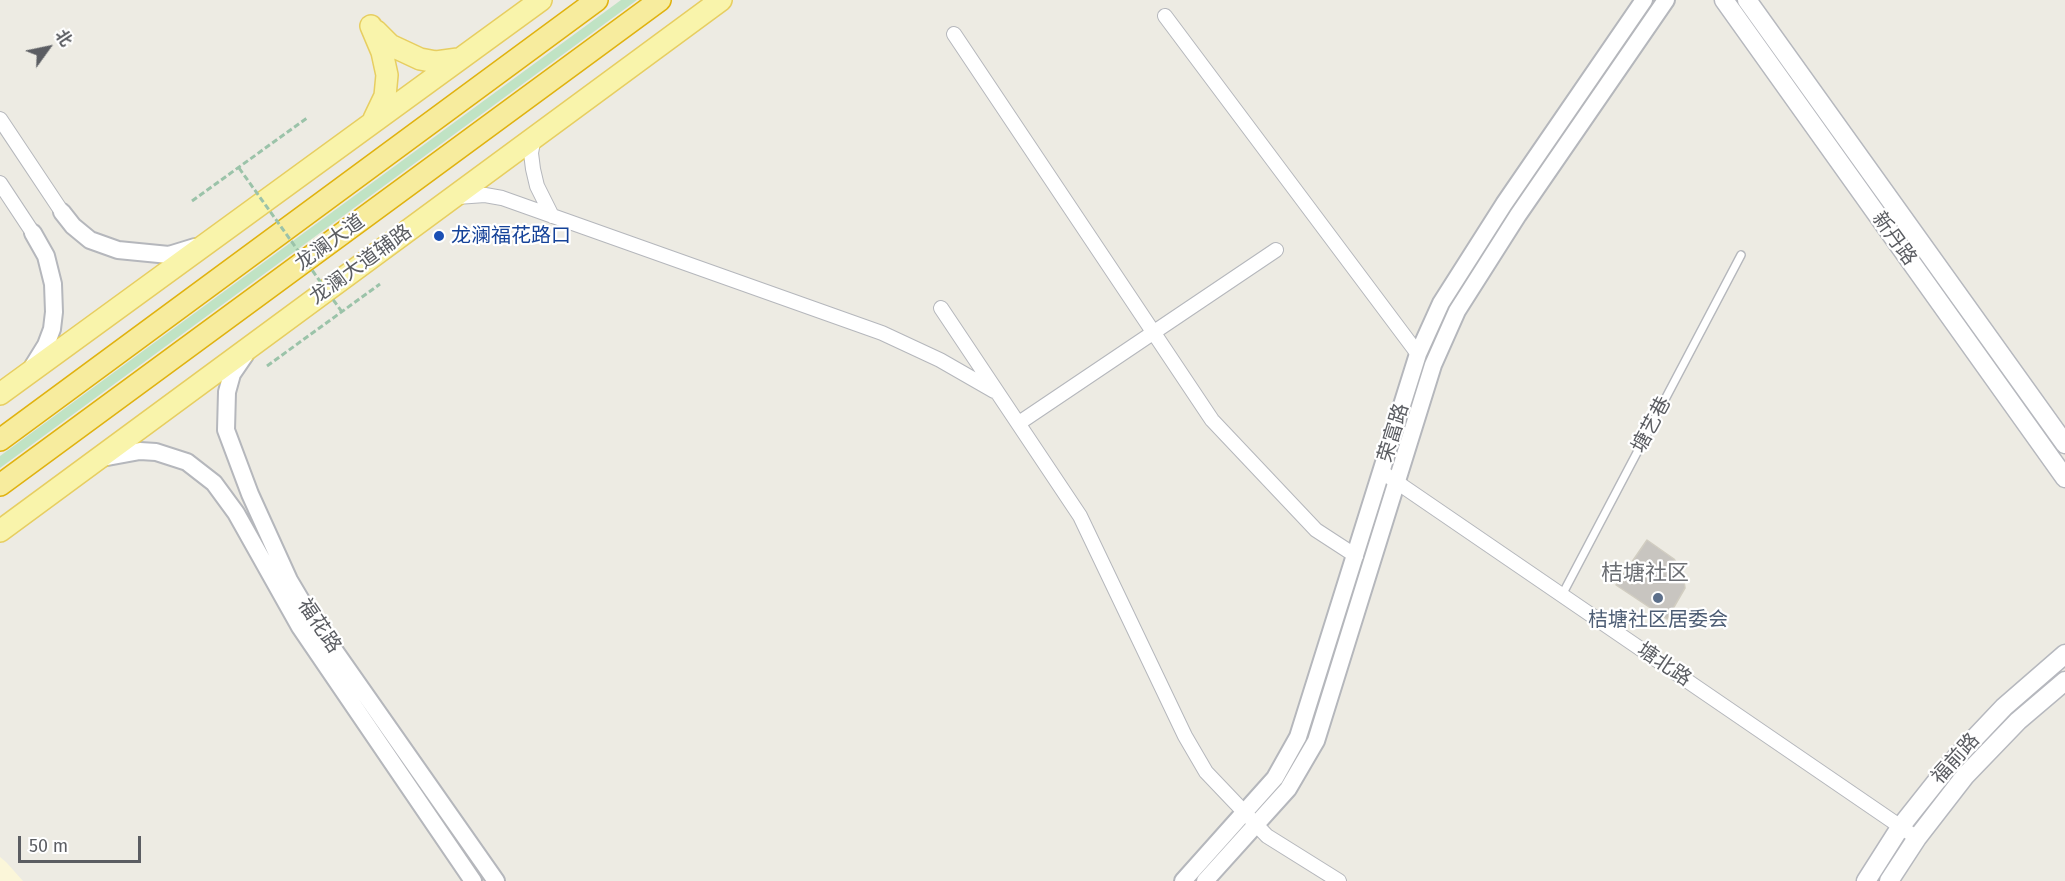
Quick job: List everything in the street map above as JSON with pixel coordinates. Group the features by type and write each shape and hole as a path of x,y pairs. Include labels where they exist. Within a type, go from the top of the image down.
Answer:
{"highway":[{"name":"龙澜大道","path":"0,440 597,0"},
{"name":"龙澜大道","path":"0,485 660,0"}],"main road":[{"path":"0,394 541,0"},
{"name":"龙澜大道辅路","path":"0,531 722,0"},
{"name":"新丹路","path":"1724,0 2065,478"},
{"name":"新丹路","path":"1747,0 2065,444"},
{"path":"371,123 386,96 387,75 382,52 371,26 390,45 420,59 436,62 462,58"},
{"name":"福前路","path":"1866,881 1901,826 1932,785 1977,734 2065,654"},
{"name":"福前路","path":"1889,881 1917,838 1965,776 1991,748 2065,681"}],"street":[{"name":"荣富路","path":"1205,881 1250,819 1298,737 1418,354 1441,303 1504,204 1644,0"},
{"name":"荣富路","path":"1183,881 1250,819 1288,789 1316,741 1433,365 1457,311 1518,215 1666,0"},
{"path":"1165,16 1418,354"},
{"path":"954,34 1224,436 1266,476 1316,530 1339,548 1356,556"},
{"path":"0,119 62,212 73,226 90,240 118,250 169,255 192,249 219,235"},
{"path":"534,137 533,169 537,186 552,216"},
{"path":"0,183 46,256 53,284 52,329 46,345 23,377"},
{"path":"452,198 485,195 502,198 882,333 940,360 998,393"},
{"path":"1019,423 1276,250"},
{"path":"941,308 1080,516 1195,755 1206,772 1277,844 1339,881"},
{"name":"福花路","path":"254,344 232,374 225,412 226,430 249,494 289,580 311,617 496,881"},
{"name":"福花路","path":"98,459 140,451 156,452 187,462 214,483 236,513 300,627 473,881"},
{"name":"塘北路","path":"1382,472 1917,838"}],"lane":[{"name":"塘艺巷","path":"1562,595 1741,255"}],"path":[{"path":"192,201 307,118"},
{"path":"239,168 342,312"},
{"path":"267,366 380,284"}],"shaded area":[{"path":"0,857 6,862 23,881 0,881"}],"green space":[{"path":"621,0 637,0 0,468 0,456"}],"building":[{"path":"1647,540 1674,559 1683,572 1685,588 1667,619 1616,585"}],"place":[{"name":"龙澜福花路口","path":"439,236"},
{"name":"桔塘社区居委会","path":"1658,598"}],"district":[{"name":"桔塘社区","path":"1645,574"}]}
